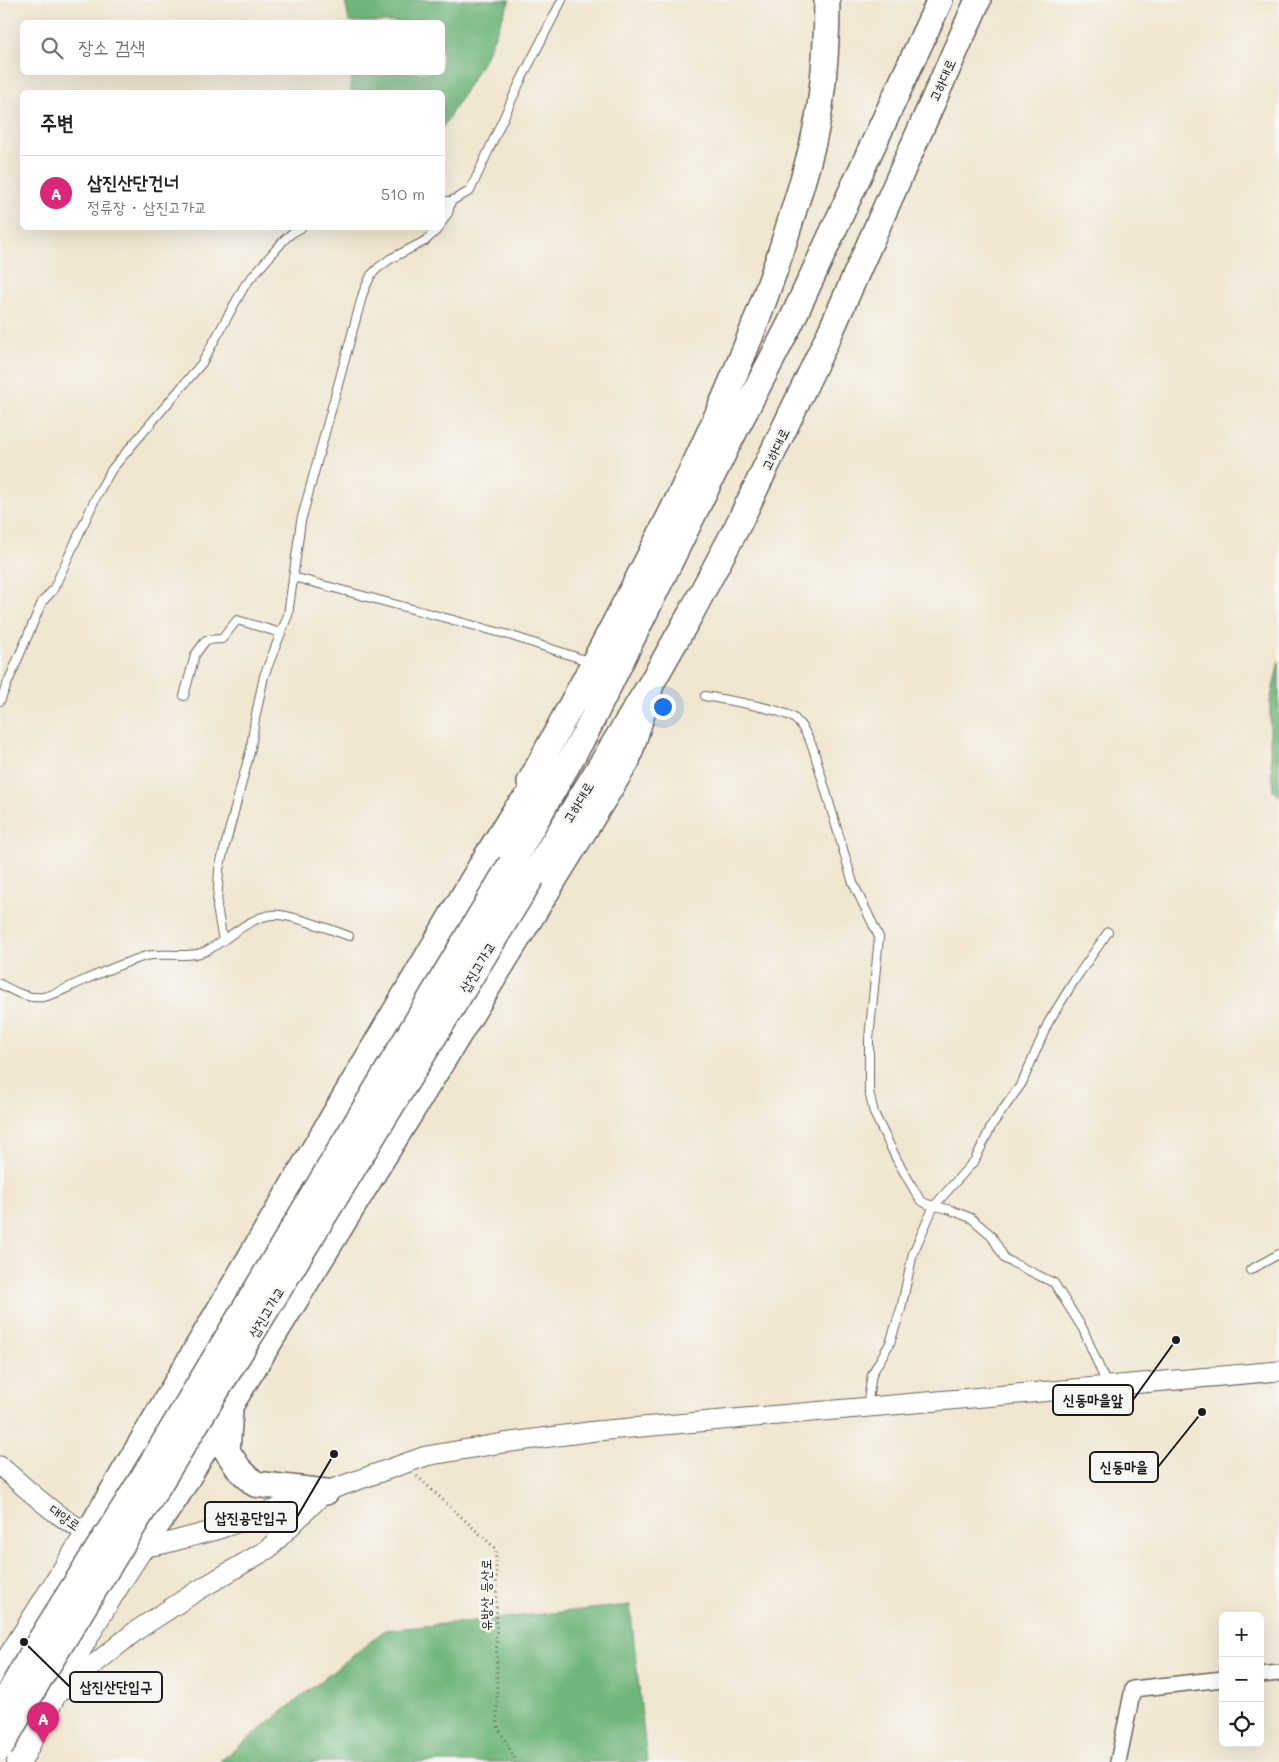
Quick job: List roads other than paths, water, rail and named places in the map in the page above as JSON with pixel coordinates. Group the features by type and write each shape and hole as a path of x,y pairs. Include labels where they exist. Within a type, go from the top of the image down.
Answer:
{"highway":[{"path":"88,1533 514,811 670,519 715,422 750,339 801,188 820,107 824,72 827,0"},
{"name":"고하대로","path":"511,864 585,734 727,446 791,322 940,0"},
{"name":"고하대로","path":"532,877 652,682 729,541 829,335 978,0"},
{"path":"141,1548 178,1494 230,1406 627,760 652,682"},
{"path":"514,811 585,734"},
{"name":"삽진고가교","path":"0,1710 17,1678 154,1460 511,864"},
{"name":"삽진고가교","path":"0,1748 37,1683 532,877"},
{"path":"230,1406 227,1451 239,1469 255,1484 326,1492"}],"main road":[{"path":"0,1673 88,1533"},
{"path":"19,1762 50,1699 109,1597 141,1548"}],"street":[{"path":"141,1548 219,1529 426,1456 551,1436 1279,1371"},
{"name":"대양로","path":"0,1466 66,1520 88,1533 141,1548"},
{"path":"50,1699 137,1630 197,1591 268,1549 326,1492"},
{"path":"1264,1675 1279,1673"},
{"path":"1118,1762 1132,1689 1219,1679"}],"lane":[{"path":"445,201 451,201 470,191 520,82 562,0"},
{"path":"445,218 451,201"},
{"path":"0,701 42,602 53,590 98,493 112,469 202,363 245,285 285,239 297,230"},
{"path":"223,940 217,907 219,869 251,748 264,676 291,604 301,521 363,293 371,275 378,268 390,259 425,241 437,230"},
{"path":"293,577 509,635 585,660"},
{"path":"184,696 195,655 206,640 222,639 237,620 281,633"},
{"path":"705,696 781,712 794,718 808,734 853,882 879,937 874,971 869,1039 869,1091 871,1103 897,1160 920,1200 971,1218 991,1235 1005,1259 1054,1283 1083,1328 1108,1387"},
{"path":"0,984 15,992 29,996 52,995 115,966 135,959 148,956 204,953 246,926 271,915 287,916 349,936"},
{"path":"867,1407 872,1374 890,1343 901,1309 913,1253 934,1206 974,1160 992,1125 1022,1083 1048,1023 1108,932"},
{"path":"1250,1270 1279,1254"}],"place":[{"name":"신동마을앞","path":"1176,1340"},
{"name":"신동마을","path":"1202,1412"},
{"name":"삽진공단입구","path":"334,1454"},
{"name":"삽진산단입구","path":"24,1642"},
{"name":"삽진산단건너","path":"43,1743"}]}
